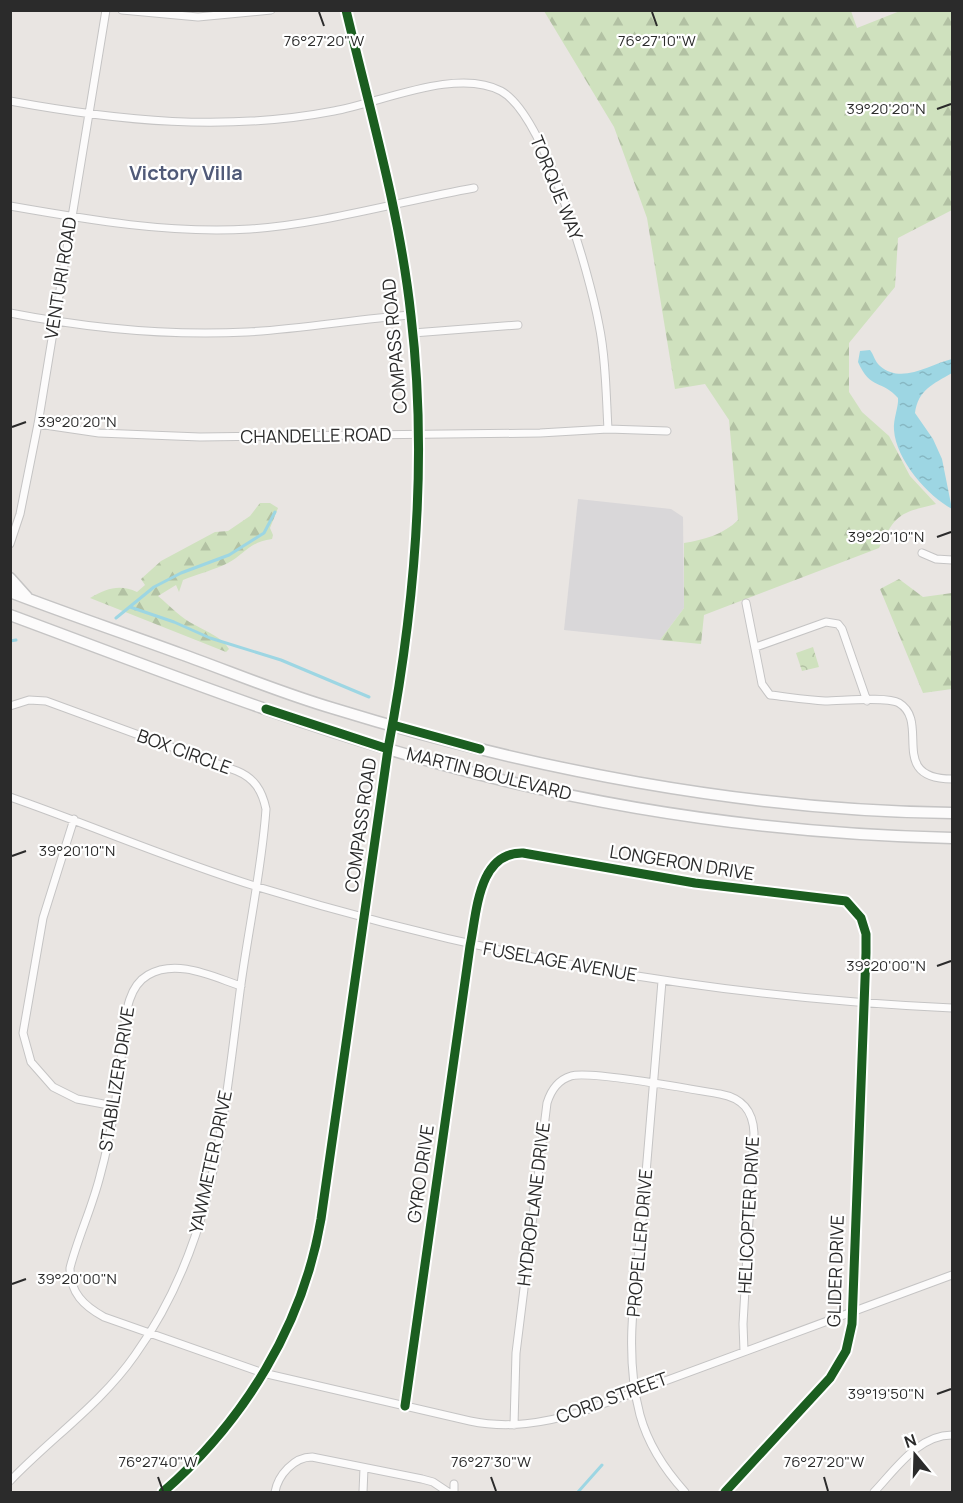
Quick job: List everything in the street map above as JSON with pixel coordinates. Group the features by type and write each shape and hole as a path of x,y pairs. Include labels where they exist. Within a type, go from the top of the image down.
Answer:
{"main road":[{"path":"10,578 30,600"},
{"name":"MARTIN BOULEVARD","path":"10,592 296,696 491,752 656,784 827,806 952,813"},
{"name":"MARTIN BOULEVARD","path":"10,615 238,699 388,749 535,788 671,812 858,834 952,838"}],"street":[{"name":"VENTURI ROAD","path":"11,540 20,514 38,424 106,10"},
{"path":"122,10 198,17 271,10"},
{"name":"COMPASS ROAD","path":"163,1492 223,1431 263,1372 293,1316 319,1232 410,595 418,500 418,435 413,333 391,203 346,10"},
{"name":"TORQUE WAY","path":"10,101 88,115 160,122 229,123 302,117 369,104 452,83 471,83 501,91 526,117 567,206 583,256 600,327 608,429"},
{"path":"10,207 71,218 145,226 229,230 306,222 474,188"},
{"path":"10,313 55,322 186,332 246,332 411,315"},
{"path":"413,333 518,325"},
{"name":"CHANDELLE ROAD","path":"38,424 156,437 418,435 608,429 667,431"},
{"path":"922,553 936,559 952,560"},
{"path":"746,603 762,684 770,695 867,701 885,699 903,707 909,719 920,770 930,778 952,779"},
{"path":"756,647 826,622 838,624 842,629 867,701"},
{"name":"BOX CIRCLE","path":"10,706 29,700 46,701 246,775 261,793 266,809 255,886"},
{"name":"FUSELAGE AVENUE","path":"10,797 255,886 470,946 662,981 746,993 863,1004 952,1008"},
{"path":"74,819 41,926 23,1033 31,1062 53,1087 77,1099 114,1106"},
{"name":"LONGERON DRIVE","path":"470,946 486,878 492,865 504,856 515,853 534,854 695,883 846,901 861,918 866,934 863,1004"},
{"name":"YAWMETER DRIVE","path":"10,1481 80,1417 117,1377 150,1333 185,1269 207,1198 222,1122 255,886"},
{"name":"GYRO DRIVE","path":"405,1406 470,946"},
{"name":"STABILIZER DRIVE","path":"71,1281 72,1262 99,1179 111,1133 128,1006 142,979 157,971 177,967 241,986"},
{"name":"PROPELLER DRIVE","path":"662,981 634,1301 632,1359 635,1390 644,1427 655,1452 685,1492"},
{"name":"GLIDER DRIVE","path":"725,1492 837,1368 849,1342 853,1310 863,1004"},
{"name":"HYDROPLANE DRIVE","path":"514,1425 515,1368 521,1307 549,1097 558,1084 578,1075 653,1085"},
{"name":"HELICOPTER DRIVE","path":"653,1085 732,1096 743,1104 752,1117 754,1133 743,1324 744,1351"},
{"name":"CORD STREET","path":"71,1281 76,1294 89,1308 150,1333 263,1372 481,1424 514,1425 564,1417 952,1275"},
{"path":"874,1492 915,1449 935,1437 952,1435"},
{"path":"276,1490 287,1470 305,1457 422,1479 433,1482 448,1492"},
{"path":"363,1492 364,1468"}],"shaded area":[{"path":"578,499 671,509 683,517 684,608 660,640 564,630"}],"green space":[{"path":"544,11 851,11 857,28 900,11 952,11 952,210 898,238 895,287 849,343 849,392 862,412 889,436 910,476 936,504 914,510 900,517 890,528 879,548 704,615 701,644 660,640 684,608 684,543 713,536 738,520 729,420 705,384 675,389 647,218 614,127"},
{"path":"260,503 270,503 278,508 270,528 272,539 252,546 234,560 183,580 179,592 176,585 158,596 185,619 222,641 229,649 226,652 90,598 114,588 125,588 137,592 145,585 141,579 161,561 215,532 228,531 250,516"},
{"path":"899,579 923,597 952,593 952,689 923,693 880,589"},
{"path":"813,647 819,667 802,671 796,653"}],"water":[{"path":"870,350 880,366 897,374 916,372 952,359 952,373 927,388 919,399 915,413 933,439 942,459 952,509 933,495 907,465 896,441 894,430 898,398 867,377 858,362 860,351"}],"waterway":[{"path":"116,618 154,587 181,573 229,555 264,533 275,512"},
{"path":"130,607 174,622 210,638 281,660 369,697"},
{"path":"10,641 16,640"},
{"path":"578,1492 602,1465"}],"cycle path":[{"path":"163,1492 219,1434 244,1403 266,1369 300,1297 312,1259 321,1219 412,588 418,479 418,424 411,316 392,201 346,10"},
{"path":"266,709 388,749"},
{"path":"393,725 480,749"},
{"path":"405,1406 470,946 482,886 488,873 497,862 508,855 523,853 695,883 846,901 861,918 866,934 852,1324 846,1351 830,1378 725,1492"}],"district":[{"name":"Victory Villa","path":"186,173"}]}
